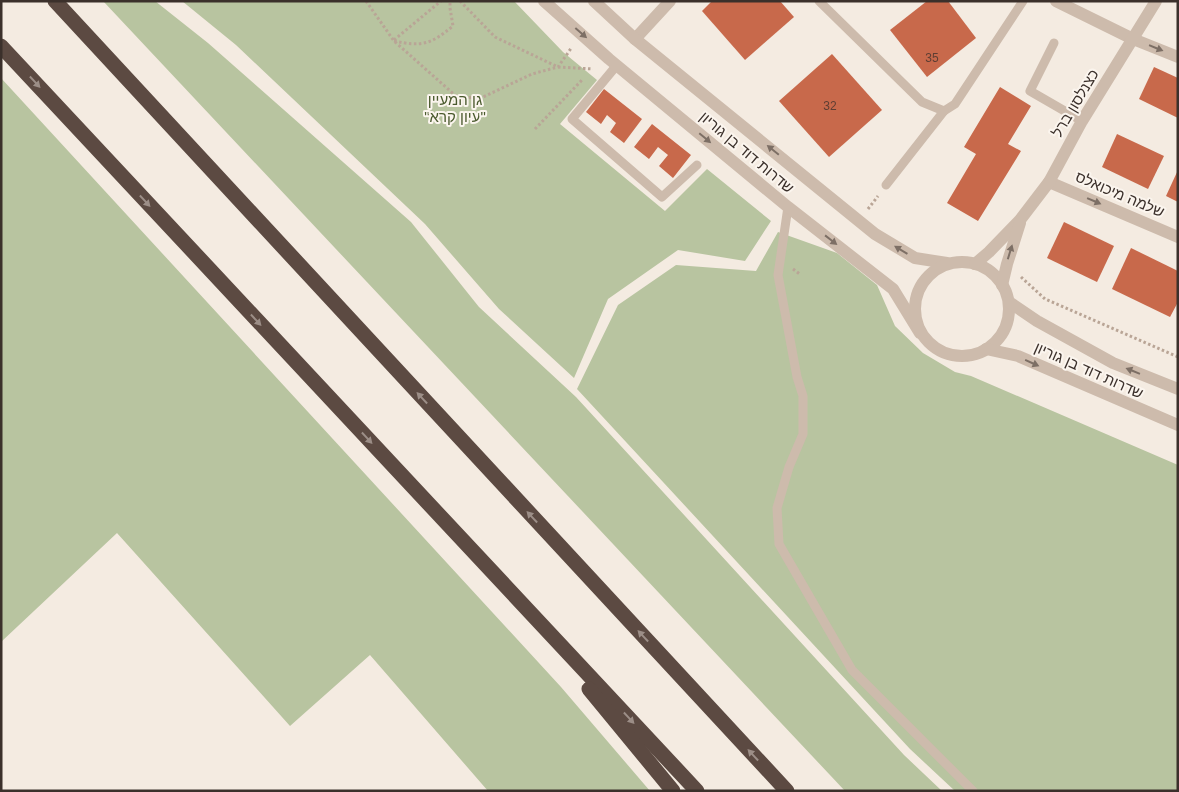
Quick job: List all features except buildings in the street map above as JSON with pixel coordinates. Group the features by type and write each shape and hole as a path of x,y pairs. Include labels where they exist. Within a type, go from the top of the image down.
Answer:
{"highway":[{"path":"55,1 787,791"},
{"path":"1,46 697,791"},
{"path":"499,580 673,791"}],"street":[{"name":"שדרות דוד בן גוריון","path":"544,1 613,62 788,207 893,289 920,333"},
{"name":"שדרות דוד בן גוריון","path":"594,1 636,39 875,234 915,258 947,263"},
{"path":"636,39 670,1"},
{"path":"1056,1 1133,39 1178,57"},
{"name":"כצנלסון ברל","path":"975,264 1020,220 1049,182 1082,121 1156,1"},
{"name":"שלמה מיכואלס","path":"1049,182 1178,237"},
{"name":"כצנלסון ברל","path":"1002,285 1020,220"},
{"path":"969,262 984,267 996,276 1009,302 1006,326 997,341 980,353 968,356 952,356 936,350 920,333 914,317 916,295 925,278 947,263 969,262"},
{"name":"שדרות דוד בן גוריון","path":"1009,302 1037,321 1113,363 1178,389"},
{"name":"שדרות דוד בן גוריון","path":"986,349 1018,356 1178,425"}],"lane":[{"path":"820,1 922,102 944,111"},
{"path":"886,185 944,111 955,104 1023,1"},
{"path":"1054,43 1030,90 1082,121"},
{"path":"613,62 572,119 662,197 697,165"},
{"path":"788,207 778,275 797,376 803,396 803,434 789,467 777,508 779,544 852,670 972,791"}],"path":[{"path":"366,1 394,41 457,98 481,98 532,74 558,67 593,69 613,62"},
{"path":"394,41 441,1"},
{"path":"394,41 414,45 436,39 453,26 450,1"},
{"path":"460,1 495,37 558,67"},
{"path":"558,67 582,34"},
{"path":"535,129 593,69"},
{"path":"860,221 886,185"},
{"path":"1007,264 1045,299 1178,357"}],"green space":[{"path":"103,1 155,1 208,43 411,222 479,307 576,397 904,755 942,791 845,791"},
{"name":"גן המעיין \"עיון קרא\"","path":"182,1 514,1 563,52 597,80 560,124 665,211 707,169 771,221 745,261 678,250 608,299 574,378 499,309 425,224 236,45"},
{"path":"1,78 561,687 650,791 488,791 370,655 290,726 117,533 1,642"},
{"path":"778,232 837,253 877,285 895,326 923,353 955,372 971,376 1178,465 1178,791 955,791 910,749 577,389 618,305 676,265 756,271"}]}
